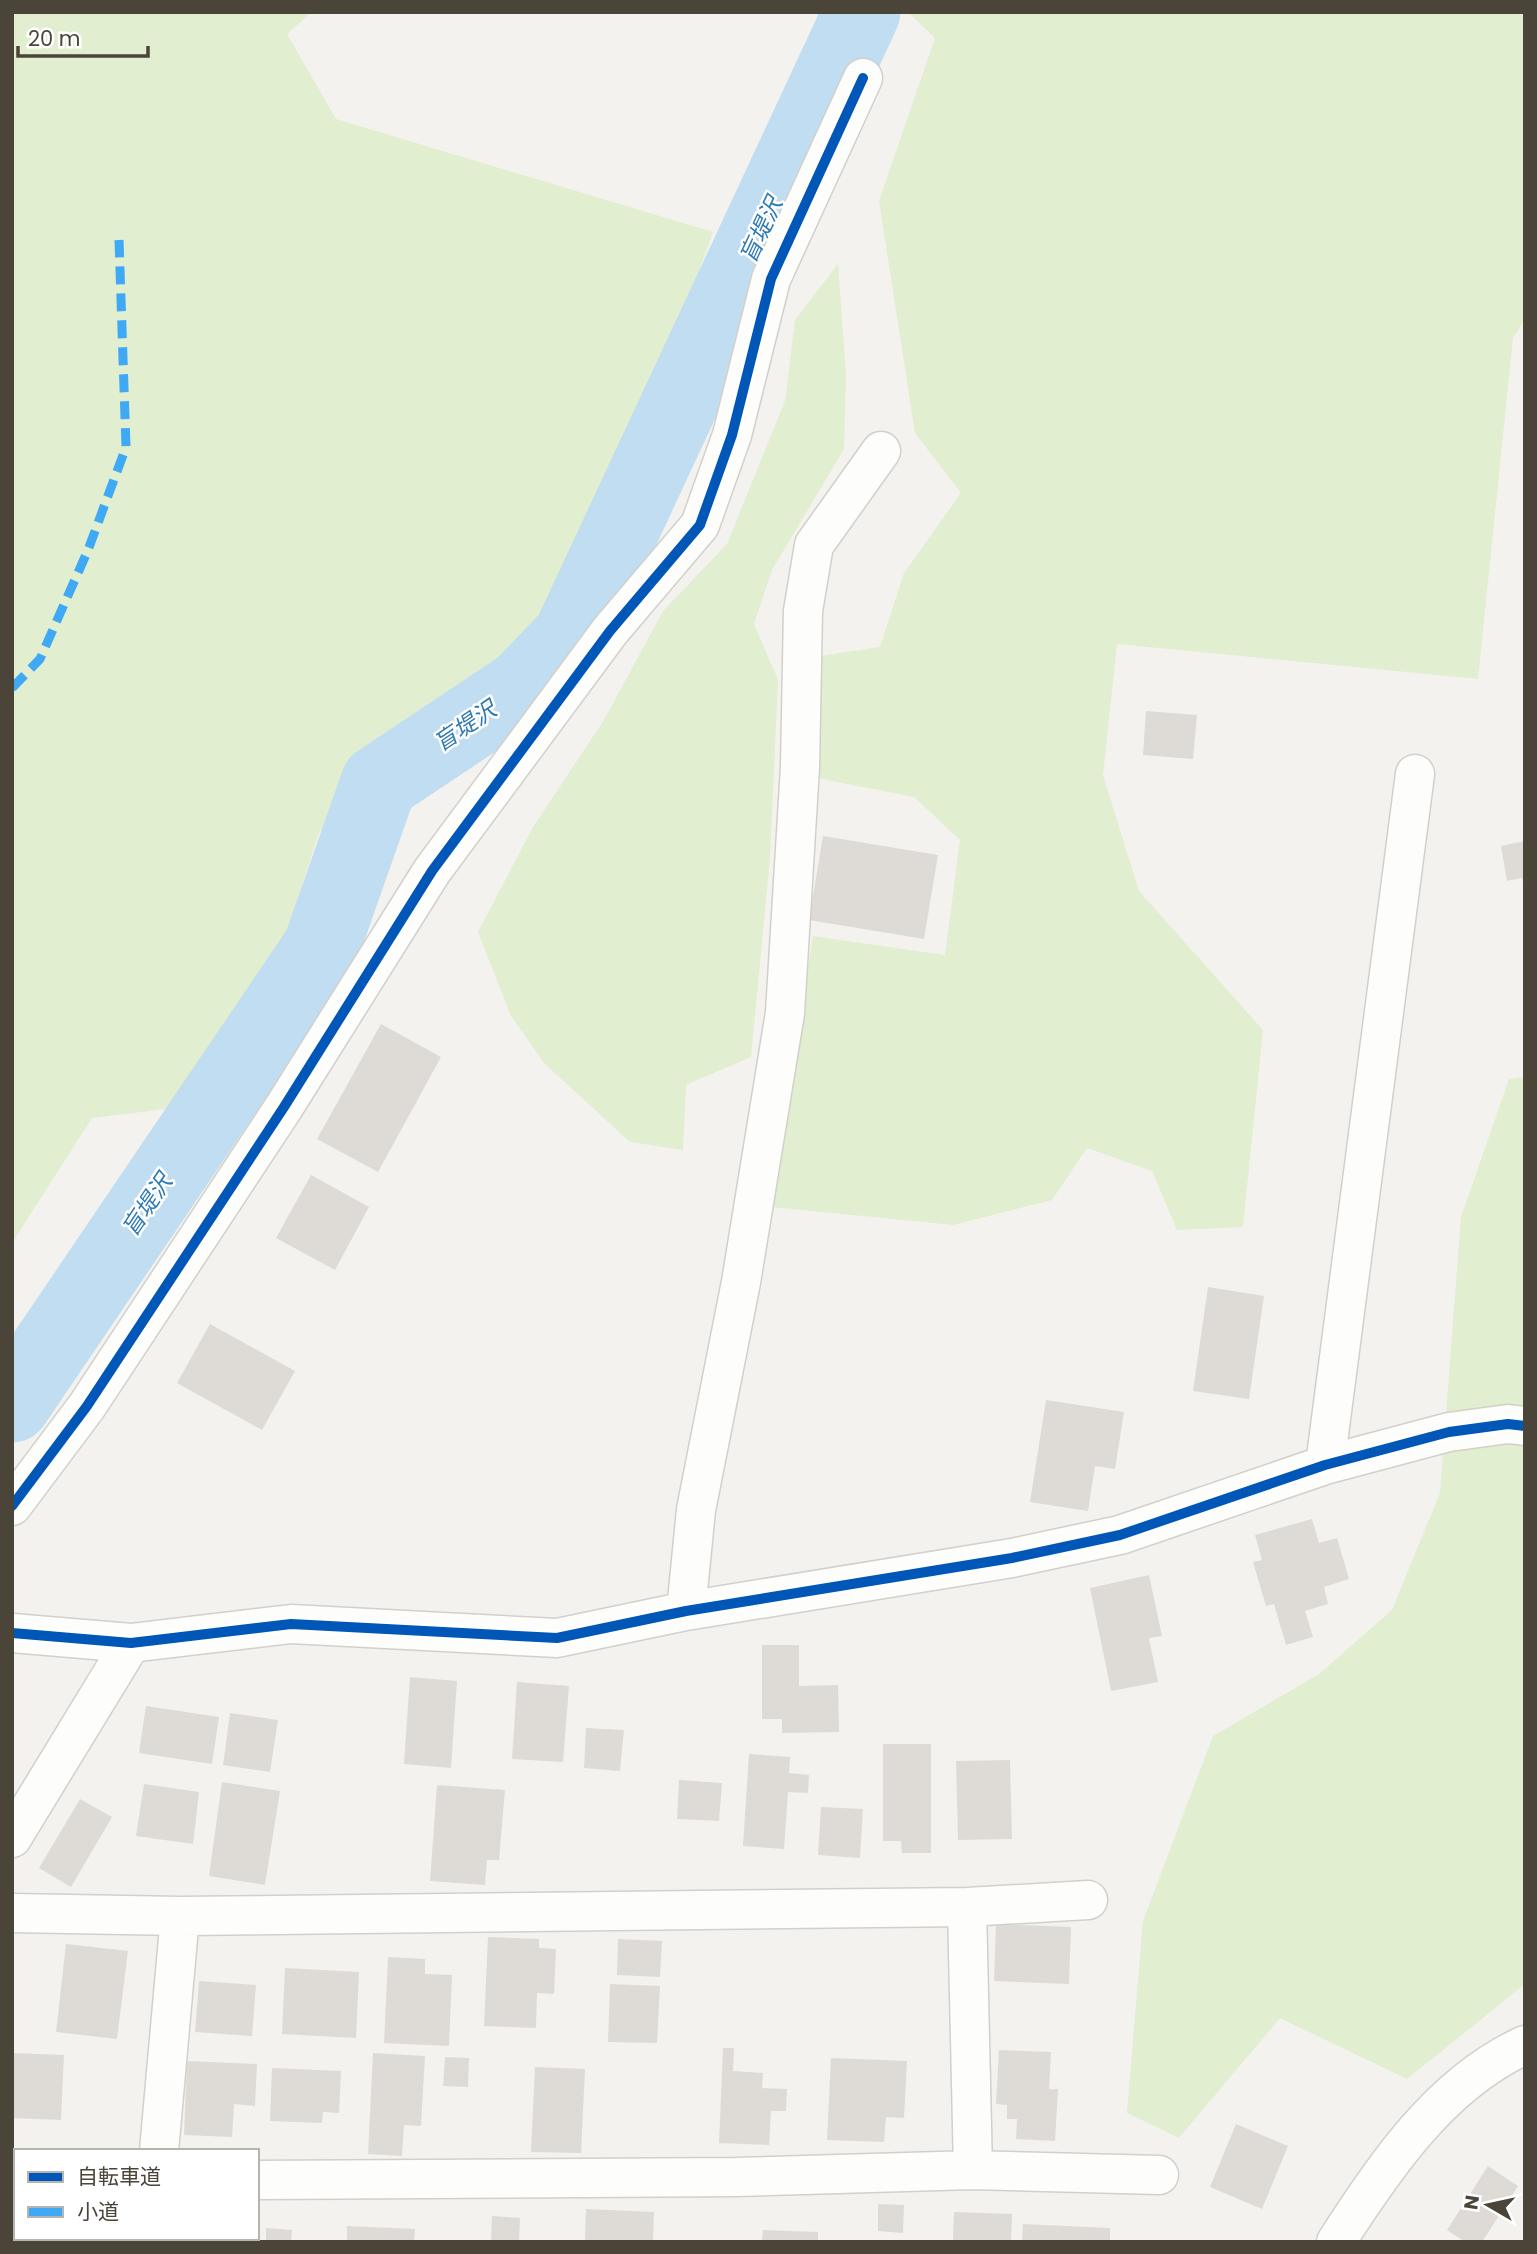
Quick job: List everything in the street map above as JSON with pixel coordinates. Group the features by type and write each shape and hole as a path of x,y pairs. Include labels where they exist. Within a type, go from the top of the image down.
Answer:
{"street":[{"path":"12,1506 87,1406 284,1107 432,871 610,631 700,525 732,435 771,279 863,78"},
{"path":"685,1611 696,1510 741,1282 785,1013 800,767 803,611 807,584 814,545 881,451"},
{"path":"1325,1465 1415,774"},
{"path":"12,1633 131,1643 291,1624 557,1638 685,1611 1012,1558 1120,1535 1325,1465 1449,1432 1508,1424 1525,1426"},
{"path":"12,1838 131,1643"},
{"path":"12,1913 180,1916 967,1908 1088,1900"},
{"path":"967,1908 973,2171"},
{"path":"159,2149 180,1916"},
{"path":"1336,2242 1360,2204 1432,2112 1500,2056 1525,2045"},
{"path":"259,2180 736,2177 973,2171 1159,2175"}],"green space":[{"path":"12,12 312,12 287,34 336,119 713,232 644,425 540,631 381,748 319,833 278,958 182,1107 92,1118 12,1243"},
{"path":"908,12 1525,12 1525,319 1513,338 1478,679 1117,644 1103,775 1139,891 1263,1030 1243,1227 1177,1230 1152,1171 1087,1148 1052,1200 953,1225 771,1207 813,936 945,955 960,840 914,797 817,778 820,656 880,647 904,573 961,493 915,433 879,201 935,38"},
{"path":"838,264 846,374 844,449 772,570 754,624 778,680 770,859 751,1057 686,1085 683,1150 630,1142 544,1063 511,1016 478,932 533,827 604,720 663,611 727,544 785,401 795,320"},
{"path":"1525,1077 1525,1984 1407,2079 1280,2018 1179,2138 1127,2113 1143,1921 1213,1736 1319,1674 1392,1610 1440,1493 1461,1217 1509,1079"}],"building":[{"path":"1146,711 1197,715 1193,759 1143,755"},
{"path":"823,836 938,855 924,939 809,920"},
{"path":"1525,841 1524,887 1522,878 1507,881 1501,846"},
{"path":"381,1024 441,1057 378,1172 317,1139"},
{"path":"311,1175 369,1207 335,1270 276,1238"},
{"path":"1208,1287 1264,1296 1249,1399 1193,1391"},
{"path":"210,1324 295,1371 262,1430 177,1383"},
{"path":"1046,1400 1124,1412 1115,1469 1095,1466 1088,1511 1030,1502"},
{"path":"1312,1519 1319,1543 1337,1538 1349,1579 1324,1587 1328,1604 1305,1611 1313,1637 1286,1645 1274,1604 1266,1606 1253,1562 1262,1560 1255,1535"},
{"path":"1149,1575 1162,1636 1149,1638 1158,1682 1111,1691 1090,1588"},
{"path":"762,1645 799,1645 799,1686 838,1685 839,1732 782,1733 782,1719 762,1719"},
{"path":"410,1677 457,1681 451,1768 404,1764"},
{"path":"517,1682 569,1686 563,1762 512,1759"},
{"path":"146,1706 219,1717 212,1764 139,1753"},
{"path":"230,1713 278,1720 270,1772 223,1765"},
{"path":"586,1728 624,1730 620,1771 584,1768"},
{"path":"883,1744 931,1744 931,1853 902,1853 901,1841 883,1841"},
{"path":"749,1754 790,1757 789,1773 809,1775 808,1793 788,1792 784,1849 743,1846"},
{"path":"1010,1760 1012,1839 958,1840 956,1761"},
{"path":"679,1780 722,1783 719,1821 677,1819"},
{"path":"222,1782 280,1791 265,1885 209,1876"},
{"path":"144,1784 199,1792 193,1844 136,1836"},
{"path":"437,1785 505,1790 499,1860 487,1860 485,1885 430,1881"},
{"path":"80,1799 112,1817 71,1887 39,1868"},
{"path":"821,1807 863,1809 860,1858 818,1855"},
{"path":"996,1924 1071,1927 1069,1984 994,1981"},
{"path":"488,1937 539,1939 539,1948 556,1949 554,1994 537,1993 536,2028 484,2026"},
{"path":"618,1939 662,1941 660,1977 617,1975"},
{"path":"66,1944 128,1951 117,2039 56,2032"},
{"path":"388,1957 425,1959 425,1974 452,1975 449,2046 384,2043"},
{"path":"285,1968 359,1972 356,2038 282,2034"},
{"path":"199,1981 256,1985 252,2036 195,2032"},
{"path":"610,1984 660,1986 657,2043 608,2042"},
{"path":"723,2048 734,2048 733,2071 763,2073 762,2088 787,2089 786,2111 771,2111 769,2145 719,2143"},
{"path":"999,2050 1051,2052 1049,2089 1058,2089 1055,2141 1016,2139 1017,2119 1007,2119 1007,2105 996,2104"},
{"path":"12,2053 64,2055 61,2120 12,2118"},
{"path":"373,2053 425,2056 421,2126 404,2125 402,2156 368,2154"},
{"path":"445,2057 469,2058 468,2087 443,2086"},
{"path":"831,2058 907,2061 904,2118 886,2117 884,2142 827,2140"},
{"path":"187,2061 257,2064 255,2106 234,2104 232,2137 184,2135"},
{"path":"535,2067 585,2069 581,2153 531,2152"},
{"path":"272,2068 341,2071 339,2113 323,2112 322,2123 270,2121"},
{"path":"1236,2124 1288,2146 1262,2209 1210,2187"},
{"path":"1488,2166 1518,2186 1482,2242 1465,2242 1447,2230"},
{"path":"878,2204 904,2205 903,2233 878,2231"},
{"path":"586,2209 654,2212 653,2242 585,2242"},
{"path":"954,2212 1012,2214 1011,2242 953,2242"},
{"path":"492,2216 520,2218 519,2242 491,2242"},
{"path":"1023,2224 1110,2228 1110,2242 1022,2242"},
{"path":"347,2226 415,2229 414,2242 347,2242"},
{"path":"266,2228 292,2230 291,2242 266,2242"},
{"path":"763,2230 818,2232 818,2242 762,2242"},
{"path":"157,2240 210,2240 210,2242"}],"waterway":[{"name":"盲堤沢","path":"12,1404 321,948 379,783 523,687 571,637 862,12"}],"marked path":[{"path":"12,688 40,659 88,550 126,447 119,240"}],"cycle path":[{"path":"12,1506 87,1406 284,1107 432,871 610,631 700,525 732,435 771,279 863,78"},
{"path":"12,1633 131,1643 291,1624 557,1638 686,1611 1012,1558 1120,1535 1325,1465 1449,1432 1508,1424 1525,1426"}]}
